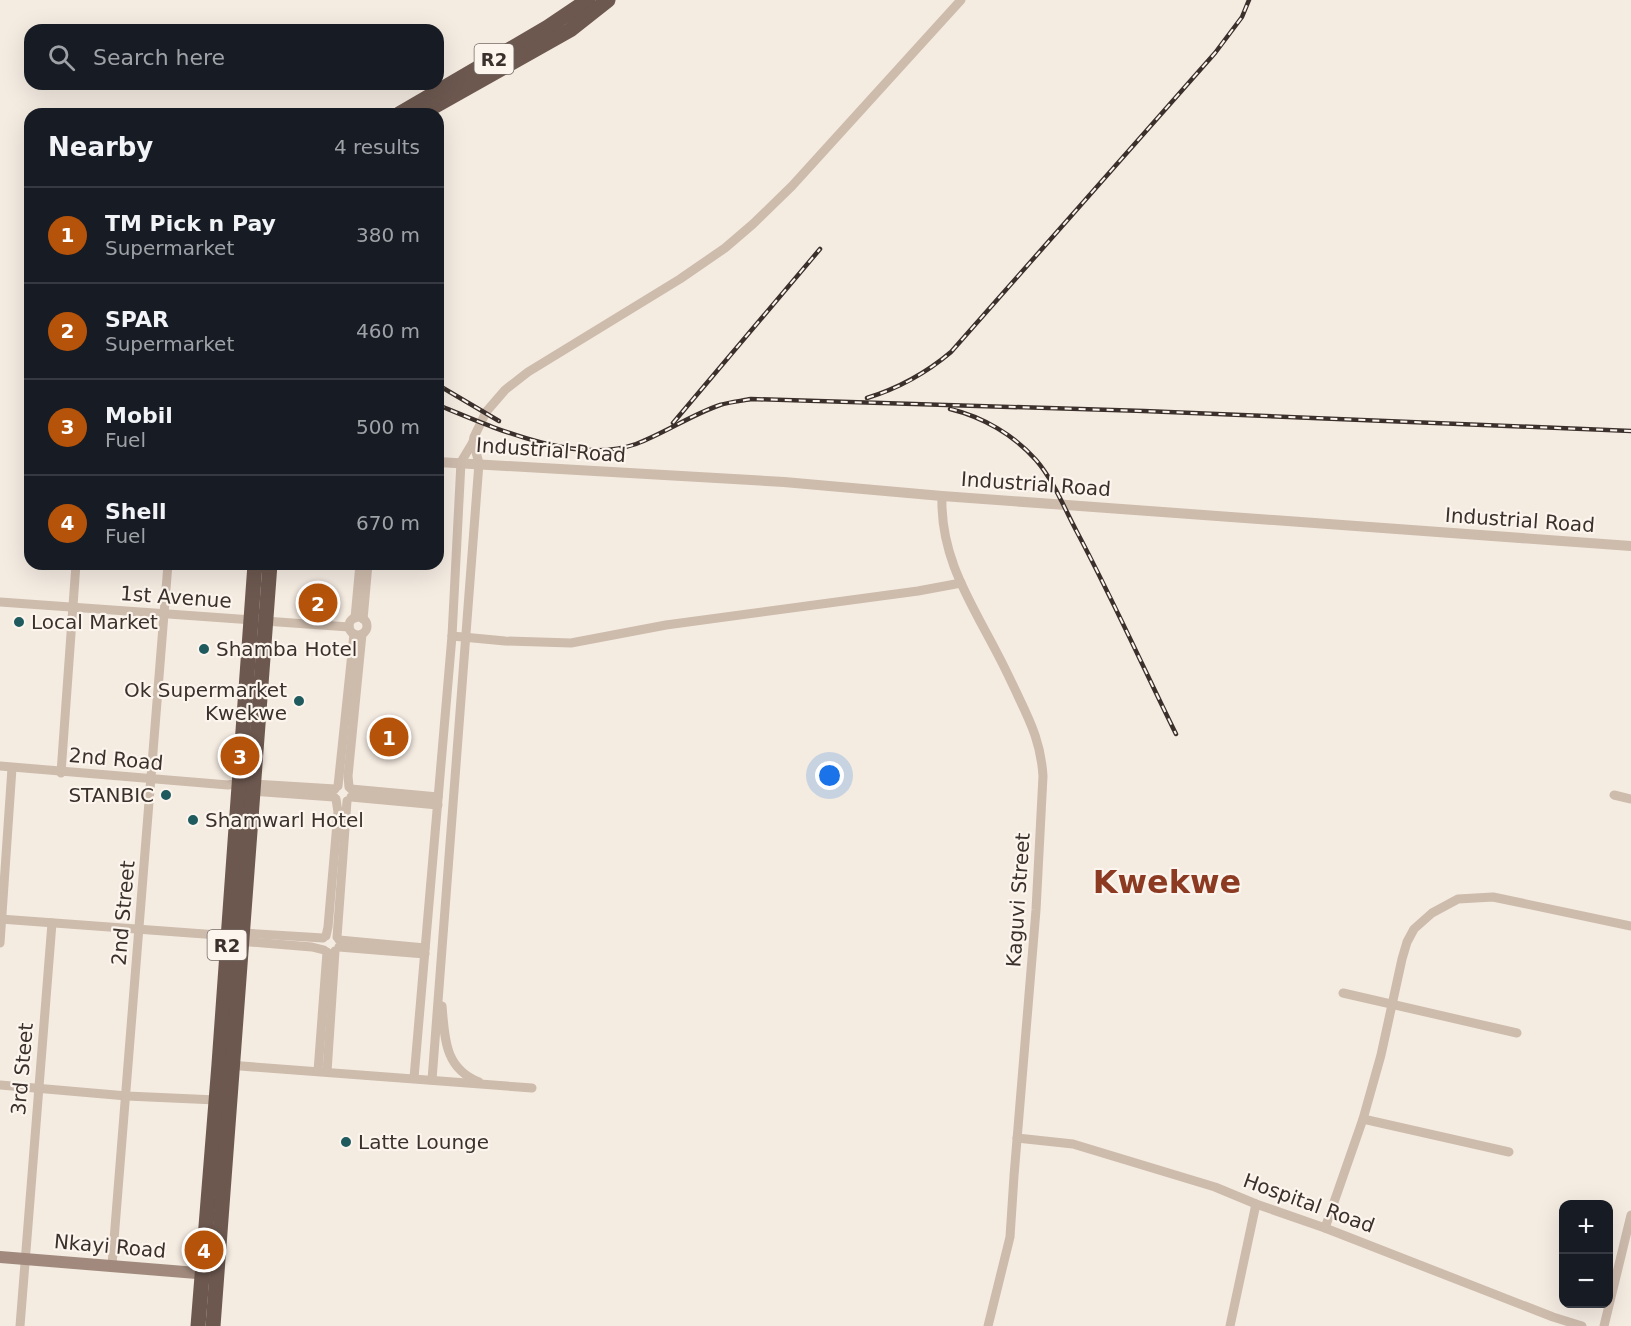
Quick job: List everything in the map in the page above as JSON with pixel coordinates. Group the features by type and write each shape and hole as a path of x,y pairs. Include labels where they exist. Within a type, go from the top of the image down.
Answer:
{"highway":[{"name":"R2","path":"444,88 548,27 588,0"},
{"name":"R2","path":"433,108 541,48 570,30 608,0"},
{"name":"R2","path":"409,108 440,90"},
{"name":"R2","path":"255,570 259,621"},
{"name":"R2","path":"198,1326 209,1274 212,1246 232,989 232,936 243,787 259,621 269,570"},
{"name":"R2","path":"215,1202 216,1100 226,1065"},
{"name":"R2","path":"209,1274 213,1326"}],"main road":[{"name":"Nkayi Road","path":"0,1257 209,1274"}],"street":[{"path":"414,1078 452,636 461,462 486,412 505,390 528,372 700,266 753,224 792,186 961,0"},
{"path":"432,1080 479,463 473,442"},
{"name":"Industrial Road","path":"444,462 784,482 942,496 1631,546"},
{"name":"Kaguvi Street","path":"942,496 941,519 951,559 969,603 997,653 1037,737 1043,776 1036,910 1010,1237 988,1326"},
{"path":"61,772 76,570"},
{"name":"2nd Street","path":"112,1265 168,570"},
{"path":"355,632 367,627 359,619 360,570"},
{"path":"359,619 367,570"},
{"path":"452,636 571,643 666,625 918,591 961,583"},
{"name":"1st Avenue","path":"0,602 165,613 355,632"},
{"path":"322,1071 350,793 348,776 355,632 350,622 359,619"},
{"path":"334,946 322,944 328,927 338,812 336,793 355,632"},
{"path":"443,735 459,737"},
{"name":"2nd Road","path":"0,766 336,793"},
{"path":"0,943 12,768"},
{"path":"336,793 344,784 350,793"},
{"path":"336,793 342,802 350,793"},
{"path":"350,793 438,801"},
{"path":"1614,795 1631,798"},
{"path":"1325,1228 1364,1119 1407,942 1414,929 1432,913 1458,899 1493,897 1631,926"},
{"path":"1,919 140,931 232,936 325,937"},
{"name":"3rd Steet","path":"20,1326 52,923"},
{"path":"232,936 312,947 425,951"},
{"path":"439,985 445,1033 453,1064 470,1078 484,1084"},
{"path":"1343,993 1517,1033"},
{"path":"226,1065 532,1088"},
{"path":"0,1085 127,1096 216,1100"},
{"path":"1364,1119 1509,1152"},
{"name":"Hospital Road","path":"1017,1138 1073,1144 1215,1187 1325,1228 1552,1321 1582,1326"},
{"path":"1230,1326 1256,1204"},
{"path":"1604,1326 1631,1215"}],"railway":[{"path":"867,398 911,380 951,352 1215,53 1242,17 1249,0"},
{"path":"673,423 820,249"},
{"path":"444,389 499,421"},
{"path":"444,407 484,424 536,441 588,450 613,449 636,444 709,409 751,399 1144,411 1631,431"},
{"path":"950,409 986,422 1008,435 1042,468 1103,582 1176,734"}],"place":[{"name":"SPAR","path":"318,603"},
{"name":"Local Market","path":"19,622"},
{"name":"Shamba Hotel","path":"204,649"},
{"name":"Ok Supermarket Kwekwe","path":"299,701"},
{"name":"TM Pick n Pay","path":"389,737"},
{"name":"Mobil","path":"240,756"},
{"name":"STANBIC","path":"166,795"},
{"name":"Shamwarl Hotel","path":"193,820"},
{"name":"Latte Lounge","path":"346,1142"},
{"name":"Shell","path":"204,1250"}],"district":[{"name":"Kwekwe","path":"1167,882"}]}
